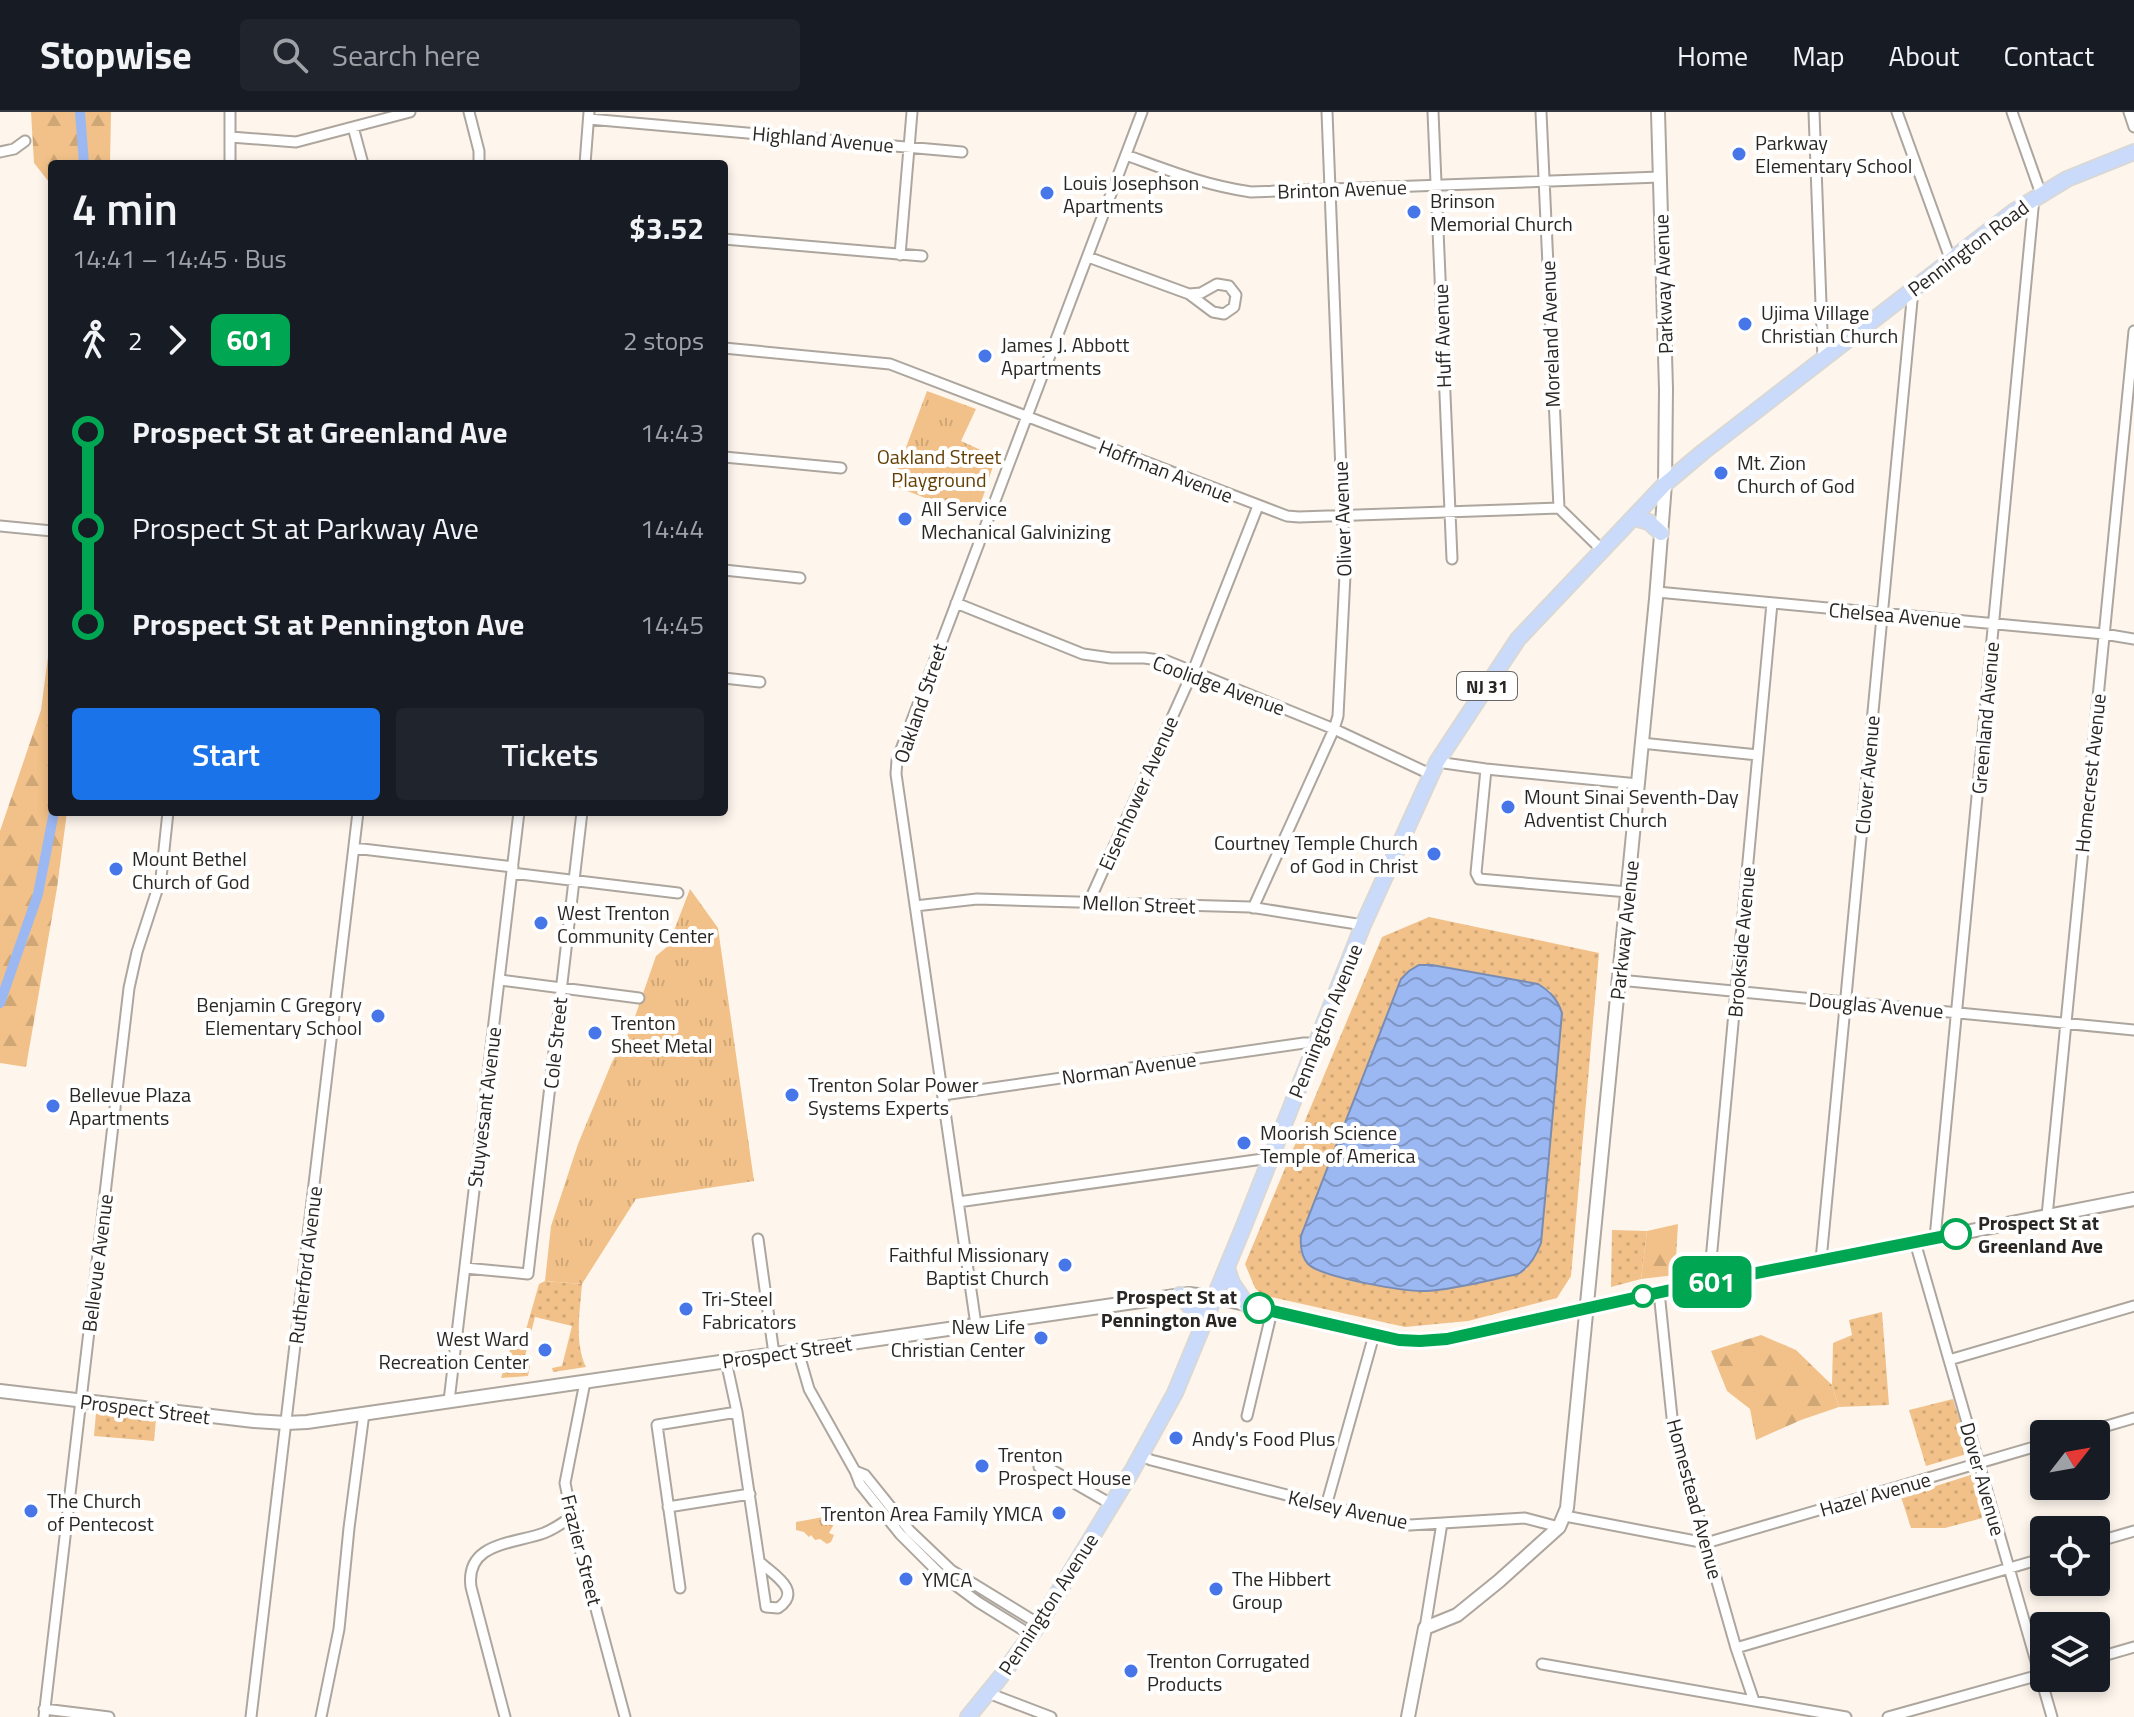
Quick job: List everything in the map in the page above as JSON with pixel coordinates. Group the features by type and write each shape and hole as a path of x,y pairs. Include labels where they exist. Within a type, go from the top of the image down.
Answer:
{"main road":[{"name":"Pennington Road","path":"1665,484 2038,196 2090,169 2134,152"},
{"name":"Pennington Avenue","path":"968,1717 1035,1630 1175,1393 1363,925 1434,768 1518,639 1665,484"},
{"path":"1634,518 1649,522 1661,533"},
{"path":"1227,1268 1232,1283 1247,1305"},
{"path":"1180,1295 1194,1311 1202,1328"}],"street":[{"path":"230,112 230,160"},
{"path":"231,137 296,142 410,112"},
{"path":"469,112 479,160"},
{"path":"900,255 912,112"},
{"name":"Oakland Street","path":"976,1325 896,774 897,760 1142,112"},
{"name":"Oliver Avenue","path":"1253,908 1338,716 1345,595 1327,112"},
{"name":"Huff Avenue","path":"1433,112 1452,559"},
{"name":"Moreland Avenue","path":"1541,112 1559,508"},
{"name":"Parkway Avenue","path":"1562,1522 1567,1508 1584,1350 1665,484 1666,389 1658,112"},
{"path":"1814,112 1823,359"},
{"path":"1897,112 1951,261"},
{"path":"2012,112 2038,196"},
{"path":"2129,112 2134,127"},
{"path":"585,160 589,115"},
{"name":"Highland Avenue","path":"589,115 962,152"},
{"path":"353,127 362,160"},
{"path":"0,152 14,149 25,141"},
{"name":"Brinton Avenue","path":"1126,155 1193,180 1251,192 1660,177"},
{"name":"Greenland Avenue","path":"1935,1238 2038,196"},
{"path":"728,239 922,256"},
{"path":"1088,257 1189,294 1217,314 1230,312 1236,303 1235,292 1223,284 1201,293 1189,294"},
{"name":"Clover Avenue","path":"1821,1260 1913,290"},
{"name":"Homecrest Avenue","path":"2047,1216 2134,331"},
{"name":"Hoffman Avenue","path":"728,348 882,362 1283,515 1299,517 1559,508"},
{"path":"728,457 841,468"},
{"name":"Eisenhower Avenue","path":"1091,903 1193,671 1258,506"},
{"path":"1559,508 1603,551"},
{"path":"0,526 48,531"},
{"path":"728,570 800,578"},
{"name":"Chelsea Avenue","path":"1657,592 2134,639"},
{"name":"Coolidge Avenue","path":"956,603 1083,654 1160,659 1434,768 1486,769 1638,784"},
{"name":"Brookside Avenue","path":"1709,1282 1772,603"},
{"path":"728,678 760,682"},
{"path":"1641,743 1758,755"},
{"path":"1486,769 1476,873 1479,879 1628,892"},
{"name":"Bellevue Avenue","path":"44,1713 129,988 161,878 168,816"},
{"name":"Rutherford Avenue","path":"251,1717 358,816"},
{"name":"Stuyvesant Avenue","path":"449,1401 519,816"},
{"name":"Cole Street","path":"465,1268 528,1274 582,816"},
{"path":"354,848 574,881 678,893"},
{"name":"Mellon Street","path":"915,906 977,899 1253,908 1363,925"},
{"path":"500,980 639,998"},
{"name":"Douglas Avenue","path":"1619,980 2134,1030"},
{"name":"Norman Avenue","path":"943,1095 1316,1043"},
{"path":"958,1202 1270,1158"},
{"name":"Prospect Street","path":"0,1391 286,1423 1180,1295 1215,1297 1399,1340 1447,1339 1659,1292 2134,1199"},
{"path":"758,1239 774,1354"},
{"name":"Dover Avenue","path":"1915,1242 2030,1635"},
{"name":"Homestead Avenue","path":"1659,1292 1673,1427 1754,1701"},
{"path":"1949,1360 2134,1306"},
{"path":"1247,1416 1272,1311"},
{"path":"1326,1506 1374,1335"},
{"path":"798,1351 809,1389 855,1471 865,1475 910,1531 951,1570 1035,1630"},
{"path":"726,1361 737,1412 766,1607 778,1608 786,1601 787,1588 761,1563"},
{"name":"Frazier Street","path":"585,1382 565,1483 625,1717"},
{"path":"680,1588 657,1425 737,1412"},
{"path":"321,1717 339,1629 364,1413"},
{"path":"2110,1425 2134,1418"},
{"name":"Hazel Avenue","path":"1706,1543 2030,1448"},
{"name":"Kelsey Avenue","path":"1140,1455 1164,1464 1395,1523 1410,1525 1525,1518 1706,1543"},
{"path":"1039,1467 1052,1469 1111,1504"},
{"path":"668,1507 750,1494"},
{"path":"505,1717 471,1587 472,1566 486,1550 545,1532 572,1516"},
{"path":"1425,1628 1457,1615 1519,1564 1562,1522"},
{"path":"1408,1717 1442,1523"},
{"path":"2110,1538 2134,1531"},
{"path":"1736,1648 2030,1562"},
{"path":"2110,1654 2134,1647"},
{"path":"1542,1664 1846,1717"},
{"path":"1888,1717 2030,1677"},
{"name":"Dover Avenue","path":"2046,1692 2052,1717"},
{"path":"988,1693 1051,1717"},
{"path":"44,1713 109,1717"}],"green space":[{"path":"31,112 111,112 110,160 48,160 48,181 34,163"},
{"name":"Oakland Street Playground","path":"927,391 976,409 961,441 996,457 976,518 892,485"},
{"path":"48,657 48,816 66,816 26,1067 0,1063 0,831 41,710"},
{"path":"690,889 718,928 754,1181 636,1199 582,1284 545,1281 551,1226 578,1144 612,1062 630,1031 656,956 668,946"},
{"path":"1429,917 1599,953 1571,1276 1557,1298 1468,1321 1405,1327 1262,1295 1255,1288 1245,1264 1382,937","holes":["1432,965 1538,984 1550,991 1562,1013 1527,1269 1518,1274 1446,1289 1306,1262 1300,1244"]},
{"path":"1678,1224 1675,1275 1641,1279 1647,1231"},
{"path":"1612,1230 1647,1231 1641,1279 1611,1287"},
{"path":"545,1281 582,1284 579,1337 586,1367 553,1372 552,1368 562,1366 572,1326 535,1317 523,1364 530,1366 528,1376 501,1378 510,1350 521,1347 539,1284"},
{"path":"1882,1312 1889,1405 1839,1407 1832,1385 1833,1343 1852,1335 1849,1320"},
{"path":"1761,1335 1796,1350 1832,1385 1839,1407 1756,1440 1750,1409 1727,1391 1711,1351"},
{"path":"1953,1399 1970,1453 1926,1466 1909,1410"},
{"path":"96,1413 156,1419 154,1441 94,1436"},
{"path":"1977,1473 1990,1516 1945,1528 1911,1528 1901,1497"},
{"path":"829,1516 834,1524 829,1533 834,1535 827,1544 796,1530 796,1522"}],"water":[{"path":"1419,965 1538,984 1553,996 1562,1013 1541,1243 1537,1252 1529,1265 1518,1274 1427,1291 1384,1287 1330,1274 1308,1264 1302,1255 1301,1244 1301,1236 1401,979"}],"waterway":[{"path":"80,112 84,160"},
{"path":"0,1003 38,894 53,816"}],"bus line":[{"name":"601","path":"1259,1308 1399,1340 1447,1339 1587,1307 1956,1234"}],"place":[{"name":"Parkway Elementary School","path":"1739,154"},
{"name":"Louis Josephson Apartments","path":"1047,193"},
{"name":"Brinson Memorial Church","path":"1414,212"},
{"name":"Ujima Village Christian Church","path":"1745,324"},
{"name":"James J. Abbott Apartments","path":"985,356"},
{"name":"Mt. Zion Church of God","path":"1721,473"},
{"name":"All Service Mechanical Galvinizing","path":"905,519"},
{"name":"Mount Sinai Seventh-Day Adventist Church","path":"1508,807"},
{"name":"Courtney Temple Church of God in Christ","path":"1434,854"},
{"name":"Mount Bethel Church of God","path":"116,869"},
{"name":"West Trenton Community Center","path":"541,923"},
{"name":"Benjamin C Gregory Elementary School","path":"378,1016"},
{"name":"Trenton Sheet Metal","path":"595,1033"},
{"name":"Trenton Solar Power Systems Experts","path":"792,1095"},
{"name":"Bellevue Plaza Apartments","path":"53,1106"},
{"name":"Moorish Science Temple of America","path":"1244,1143"},
{"name":"Prospect St at Greenland Ave","path":"1956,1234"},
{"name":"Faithful Missionary Baptist Church","path":"1065,1265"},
{"name":"Prospect St at Pennington Ave","path":"1259,1308"},
{"name":"Tri-Steel Fabricators","path":"686,1309"},
{"name":"New Life Christian Center","path":"1041,1338"},
{"name":"West Ward Recreation Center","path":"545,1350"},
{"name":"Andy's Food Plus","path":"1176,1438"},
{"name":"Trenton Prospect House","path":"982,1466"},
{"name":"The Church of Pentecost","path":"31,1511"},
{"name":"Trenton Area Family YMCA","path":"1059,1513"},
{"name":"YMCA","path":"906,1579"},
{"name":"The Hibbert Group","path":"1216,1589"},
{"name":"Trenton Corrugated Products","path":"1131,1671"}]}
